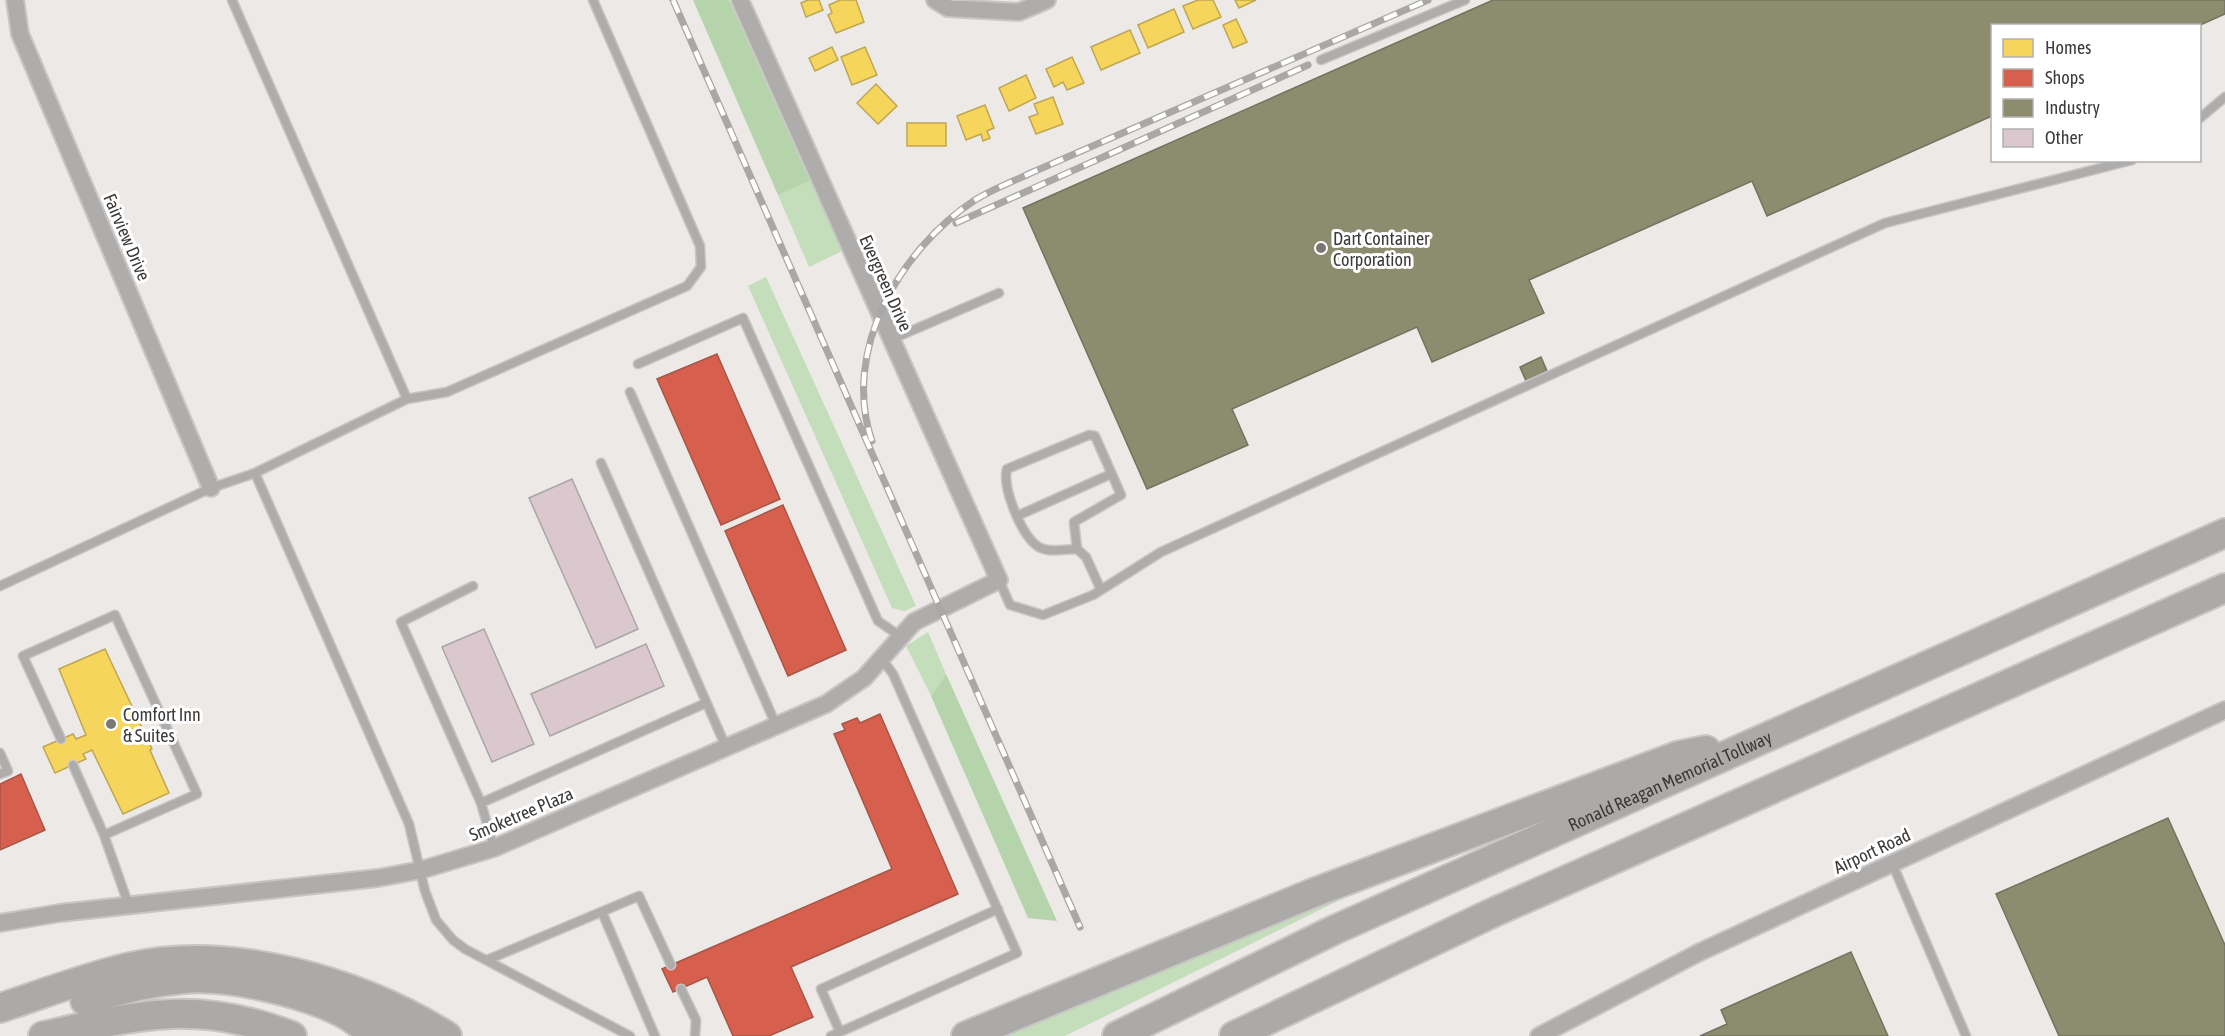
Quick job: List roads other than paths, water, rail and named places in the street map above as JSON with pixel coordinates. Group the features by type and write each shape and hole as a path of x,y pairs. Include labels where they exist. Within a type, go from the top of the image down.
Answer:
{"highway":[{"name":"Ronald Reagan Memorial Tollway","path":"1117,1036 1334,930 2225,533"},
{"path":"1234,1036 1490,914 2225,588"},
{"path":"966,1036 1313,893 1677,756 1758,740"},
{"path":"0,1008 131,967 190,959 245,962 294,972 388,1005 417,1017 447,1036"},
{"path":"1276,1036 1392,960"},
{"path":"294,972 406,1036"},
{"path":"0,1028 106,994 185,978 248,983 297,994 343,1013 375,1036"},
{"path":"43,1036 127,1017 171,1012 218,1015 264,1025 292,1036"}],"street":[{"name":"Fairview Drive","path":"15,0 20,34 211,488"},
{"name":"Evergreen Drive","path":"740,0 999,580"},
{"path":"935,0 948,8 1019,12 1047,0"},
{"name":"Smoketree Plaza","path":"0,923 60,913 378,878 421,870 494,848 826,704 864,678 914,622 999,580"},
{"name":"Airport Road","path":"1539,1036 1700,952 2225,710"}],"lane":[{"path":"232,0 407,399"},
{"path":"0,586 211,488 255,473 407,399 447,392 687,286 701,267 700,246 593,0"},
{"path":"1321,60 1465,0"},
{"path":"2201,116 2225,97"},
{"path":"999,580 1010,605 1044,615 1101,590 1161,552 1885,223 2124,162"},
{"path":"890,340 999,293"},
{"path":"638,364 744,318 879,621 900,636"},
{"path":"630,393 776,725"},
{"path":"1077,549 1048,550 1037,546 1017,516 1004,479 1006,469 1089,435 1095,436 1121,495 1074,522 1077,549 1086,557 1101,590"},
{"path":"601,464 726,747"},
{"path":"255,473 409,824 425,891 436,920 465,949 630,1036"},
{"path":"1017,516 1112,474"},
{"path":"473,586 401,622 481,803 494,848"},
{"path":"61,739 23,656 115,615 197,794 104,835"},
{"path":"881,658 892,674 998,909 1017,953 836,1034 821,989 998,909"},
{"path":"481,803 706,703"},
{"path":"0,753 8,771 0,774"},
{"path":"73,765 104,835 130,906"},
{"path":"1892,863 1966,1036"},
{"path":"487,960 639,896 671,965"},
{"path":"602,912 656,1036"},
{"path":"681,989 696,1020 696,1036"}],"railway":[{"path":"673,0 1080,927"},
{"path":"872,441 864,407 864,372 871,338 884,305 901,274 923,246 948,221 975,200 1004,185 1428,0"},
{"path":"956,223 1308,65"}],"place":[{"name":"Dart Container Corporation","path":"1321,248"},
{"name":"Comfort Inn & Suites","path":"111,724"}]}
